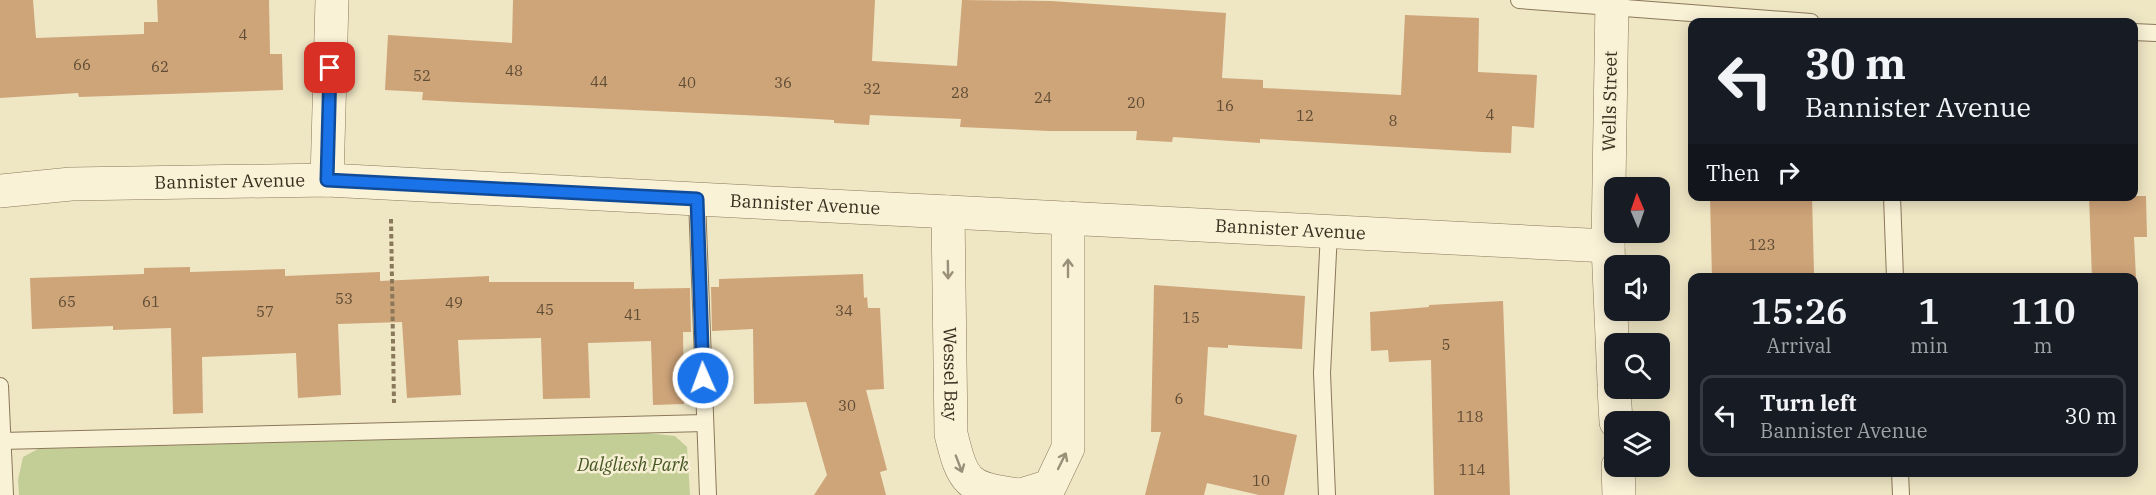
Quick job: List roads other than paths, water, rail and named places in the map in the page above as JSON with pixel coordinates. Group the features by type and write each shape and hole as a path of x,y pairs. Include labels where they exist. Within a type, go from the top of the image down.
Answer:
{"street":[{"path":"327,180 332,0"},
{"name":"Wells Street","path":"1612,3 1608,246 1612,333"},
{"name":"Bannister Avenue","path":"0,191 71,184 327,180 1608,246"},
{"name":"Wessel Bay","path":"948,212 951,434 960,470 983,490 1019,495 1050,486 1068,448 1068,218"},
{"path":"1618,477 1619,495"}],"lane":[{"path":"1519,0 1612,3 1769,18"},
{"path":"2138,32 2156,33"},
{"path":"697,199 708,495"},
{"path":"1892,201 1895,273"},
{"path":"1327,495 1322,373 1329,232"},
{"path":"0,386 4,495"},
{"path":"2,441 705,423"},
{"path":"1900,477 1901,495"}],"park label":[{"name":"Dalgliesh Park","path":"633,465"}]}
